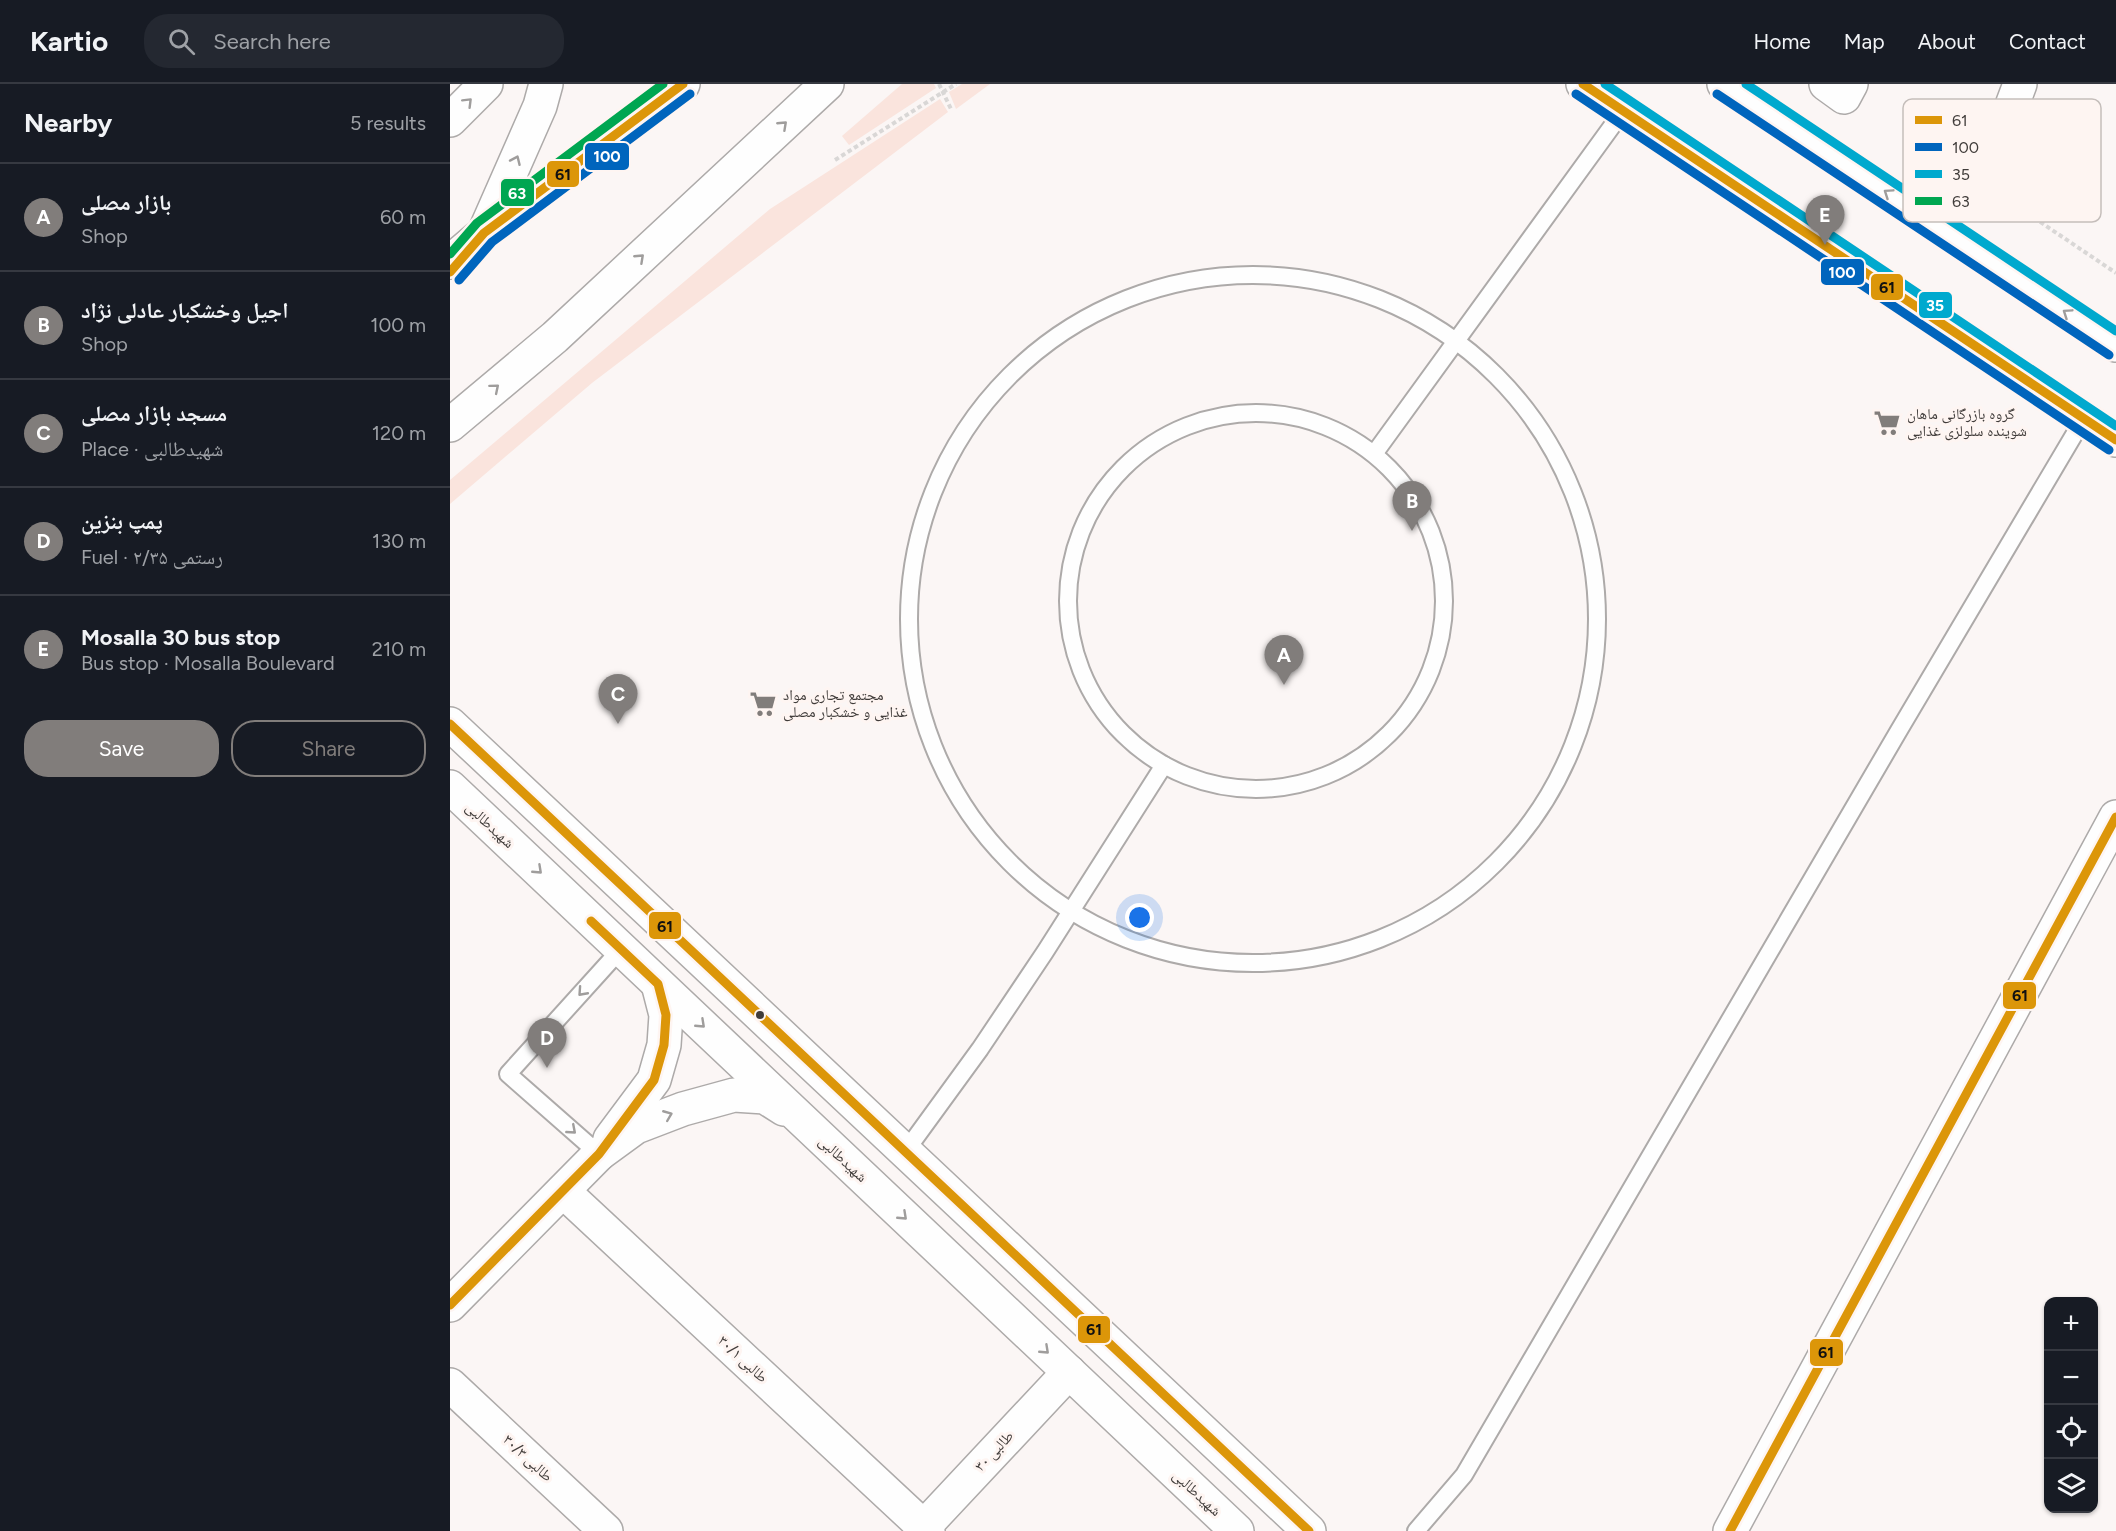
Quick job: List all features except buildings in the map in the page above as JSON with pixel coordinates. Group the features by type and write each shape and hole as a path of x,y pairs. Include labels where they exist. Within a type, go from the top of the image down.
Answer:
{"main road":[{"path":"450,120 486,84"},
{"path":"450,262 484,233 683,84"},
{"path":"450,425 555,337 827,84"},
{"path":"1583,84 2116,440"},
{"path":"1724,84 1903,203"},
{"path":"1826,84 1844,97 1851,84"},
{"path":"2014,99 2020,84"},
{"path":"450,272 484,233 543,95"},
{"path":"1931,222 2116,345"},
{"path":"450,724 1309,1531"},
{"name":"شهیدطالبی","path":"450,787 1237,1531"},
{"path":"1730,1531 2116,817"},
{"path":"450,1305 599,1154 654,1080 664,1045 666,1015 658,984"},
{"path":"599,1154 636,1127 683,1109 734,1095 765,1097 802,1120"},
{"path":"875,1189 905,1152"},
{"name":"طالبی ۳۰/۱","path":"563,1191 924,1530"},
{"name":"طالبی ۳۰","path":"924,1530 1069,1372"},
{"name":"طالبی ۳۰/۳","path":"450,1385 606,1531"}],"lane":[{"path":"1374,454 1623,111"},
{"path":"1249,275 1296,277 1342,286 1387,301 1429,322 1468,348 1503,380 1533,416 1558,456 1577,499 1590,544 1598,591 1598,637 1592,684 1580,729 1562,773 1538,813 1508,850 1474,883 1436,910 1394,933 1350,949 1304,959 1257,963 1210,960 1163,951 1119,936 1070,911 1038,889 1003,857 973,821 938,760 915,693 909,647 908,600 914,553 926,508 944,465 968,424 1006,379 1032,355 1070,327 1112,305 1156,288 1202,278 1249,275"},
{"path":"1248,412 1309,419 1365,445 1409,488 1438,544 1447,605 1435,666 1405,720 1358,762 1299,786 1236,790 1175,773 1164,765 1123,737 1086,686 1067,626 1070,563 1092,504 1134,456 1187,425 1248,412"},
{"path":"1416,1531 1464,1475 2084,418"},
{"path":"905,1152 980,1049 1045,952 1164,765"},
{"path":"599,1154 508,1074 621,949"}],"path":[{"path":"939,84 952,111"},
{"path":"835,160 956,84"},
{"path":"2041,222 2116,273"}],"shaded area":[{"path":"902,84 934,84 936,88 849,145 842,136"},
{"path":"962,84 990,84 956,109 949,92"},
{"path":"940,99 948,112 592,383 450,504 450,480 770,209"}],"transit line":[{"name":"63","path":"450,254 477,223 663,84"},
{"name":"61","path":"450,272 484,233 683,84"},
{"name":"61","path":"1583,84 2116,440"},
{"name":"35","path":"1605,84 2116,426"},
{"name":"35","path":"1746,84 1903,189"},
{"name":"100","path":"459,280 492,242 690,94"},
{"name":"100","path":"1576,94 2109,450"},
{"name":"100","path":"1717,94 1903,218"},
{"name":"100","path":"1909,222 2109,355"},
{"name":"35","path":"1953,222 2116,331"},
{"name":"61","path":"450,724 1309,1531"},
{"name":"61","path":"1730,1531 2116,817"},
{"name":"61","path":"450,1305 599,1154 654,1080 664,1045 666,1015 658,984 591,921"}],"place":[{"name":"Mosalla 30 bus stop","path":"1825,245"},
{"name":"گروه بازرگانی ماهان شوینده سلولزی غذایی","path":"1887,423"},
{"name":"اجیل وخشکبار عادلی نژاد","path":"1412,531"},
{"name":"بازار مصلى","path":"1284,685"},
{"name":"مجتمع تجاری مواد غذایی و خشکبار مصلی","path":"763,704"},
{"name":"مسجد بازار مصلی","path":"618,724"},
{"name":"پمپ بنزین","path":"547,1068"}]}
